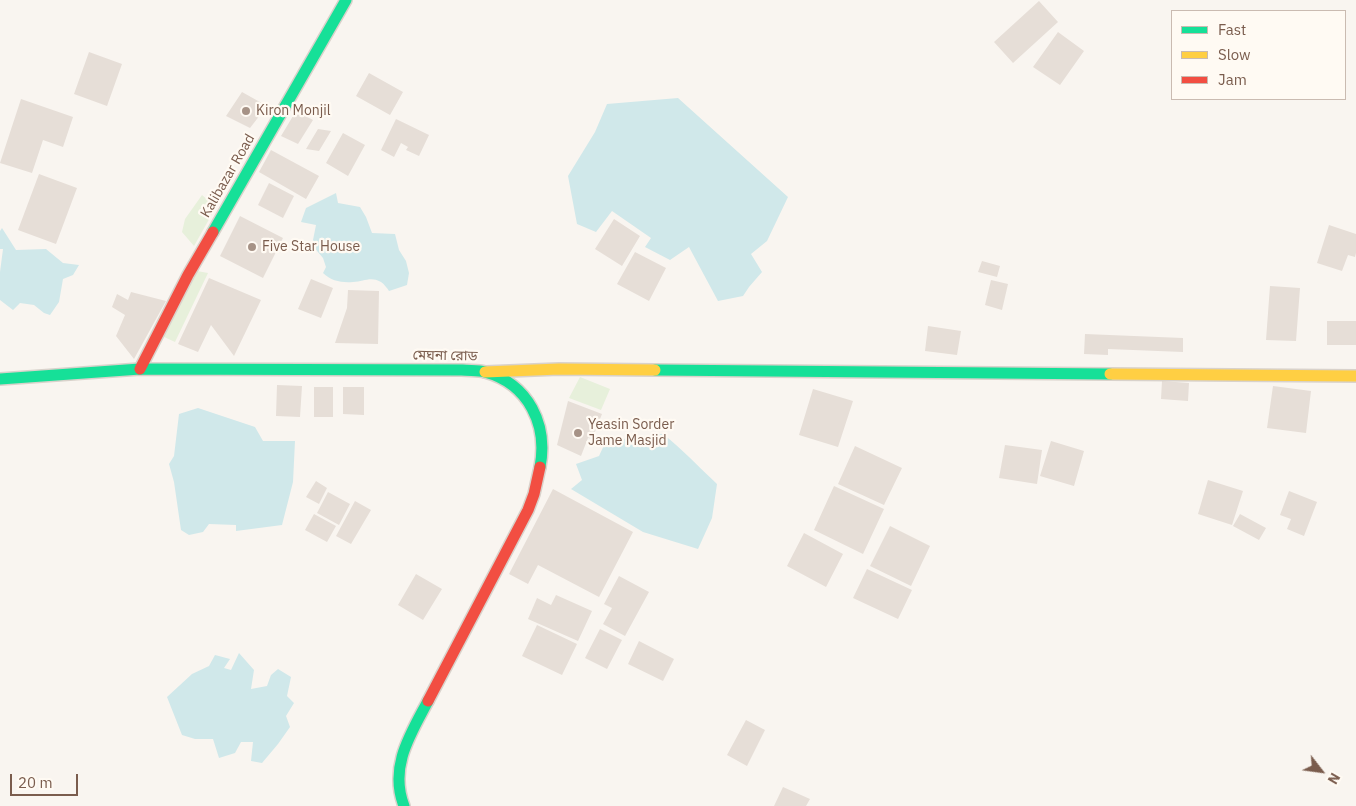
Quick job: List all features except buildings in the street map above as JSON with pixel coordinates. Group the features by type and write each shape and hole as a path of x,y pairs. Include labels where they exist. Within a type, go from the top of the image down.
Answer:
{"street":[{"name":"Kalibazar Road","path":"140,370 188,275 346,0"},
{"path":"485,372 558,369 1356,376"},
{"name":"মেঘনা রোড","path":"0,379 140,370 462,370 485,372 508,382 524,396 536,414 542,435 542,460 537,486 528,510 410,734 400,763 398,788 404,806"}],"green space":[{"path":"202,195 216,207 194,246 182,232 185,219"},
{"path":"197,271 208,273 175,342 162,336"},
{"path":"580,377 610,389 601,410 569,398"}],"water":[{"path":"678,98 788,197 767,241 751,254 762,272 743,296 718,301 689,247 670,260 645,247 651,238 612,211 596,232 577,224 568,176 595,132 607,104"},
{"path":"336,193 338,203 360,207 372,233 395,234 399,250 406,261 409,273 407,285 389,291 377,280 341,282 333,280 323,273 326,267 323,258 312,245 316,225 301,222 306,208"},
{"path":"2,228 16,250 46,249 63,263 79,265 73,275 63,279 59,302 50,315 34,305 20,303 13,310 0,300 0,272 3,249 0,249 0,231"},
{"path":"198,408 255,427 263,441 295,441 293,482 282,525 236,531 236,525 209,524 203,532 189,535 181,530 174,482 169,464 174,456 179,414"},
{"path":"663,434 717,484 712,518 698,549 643,532 571,489 582,480 576,464 599,456 606,441"},
{"path":"239,653 254,670 251,689 267,686 271,675 278,669 291,677 287,696 294,703 286,716 290,727 262,763 251,761 253,742 241,742 235,753 219,758 213,739 195,739 182,735 167,697 192,674 209,666 215,655 230,659 224,668 231,670"}],"traffic: fast":[{"path":"213,232 346,0"},
{"path":"0,379 140,369 482,371 500,378 513,386 524,396 532,408 541,436 540,467"},
{"path":"655,370 1110,374"},
{"path":"404,806 400,792 400,765 409,739 428,701"}],"traffic: slow":[{"path":"485,372 559,369 655,370"},
{"path":"1110,374 1356,376"}],"traffic: jam":[{"path":"140,369 188,275 213,232"},
{"path":"428,701 528,510 540,467"}],"place":[{"name":"Kiron Monjil","path":"246,111"},
{"name":"Five Star House","path":"252,247"},
{"name":"Yeasin Sorder Jame Masjid","path":"578,433"}]}
